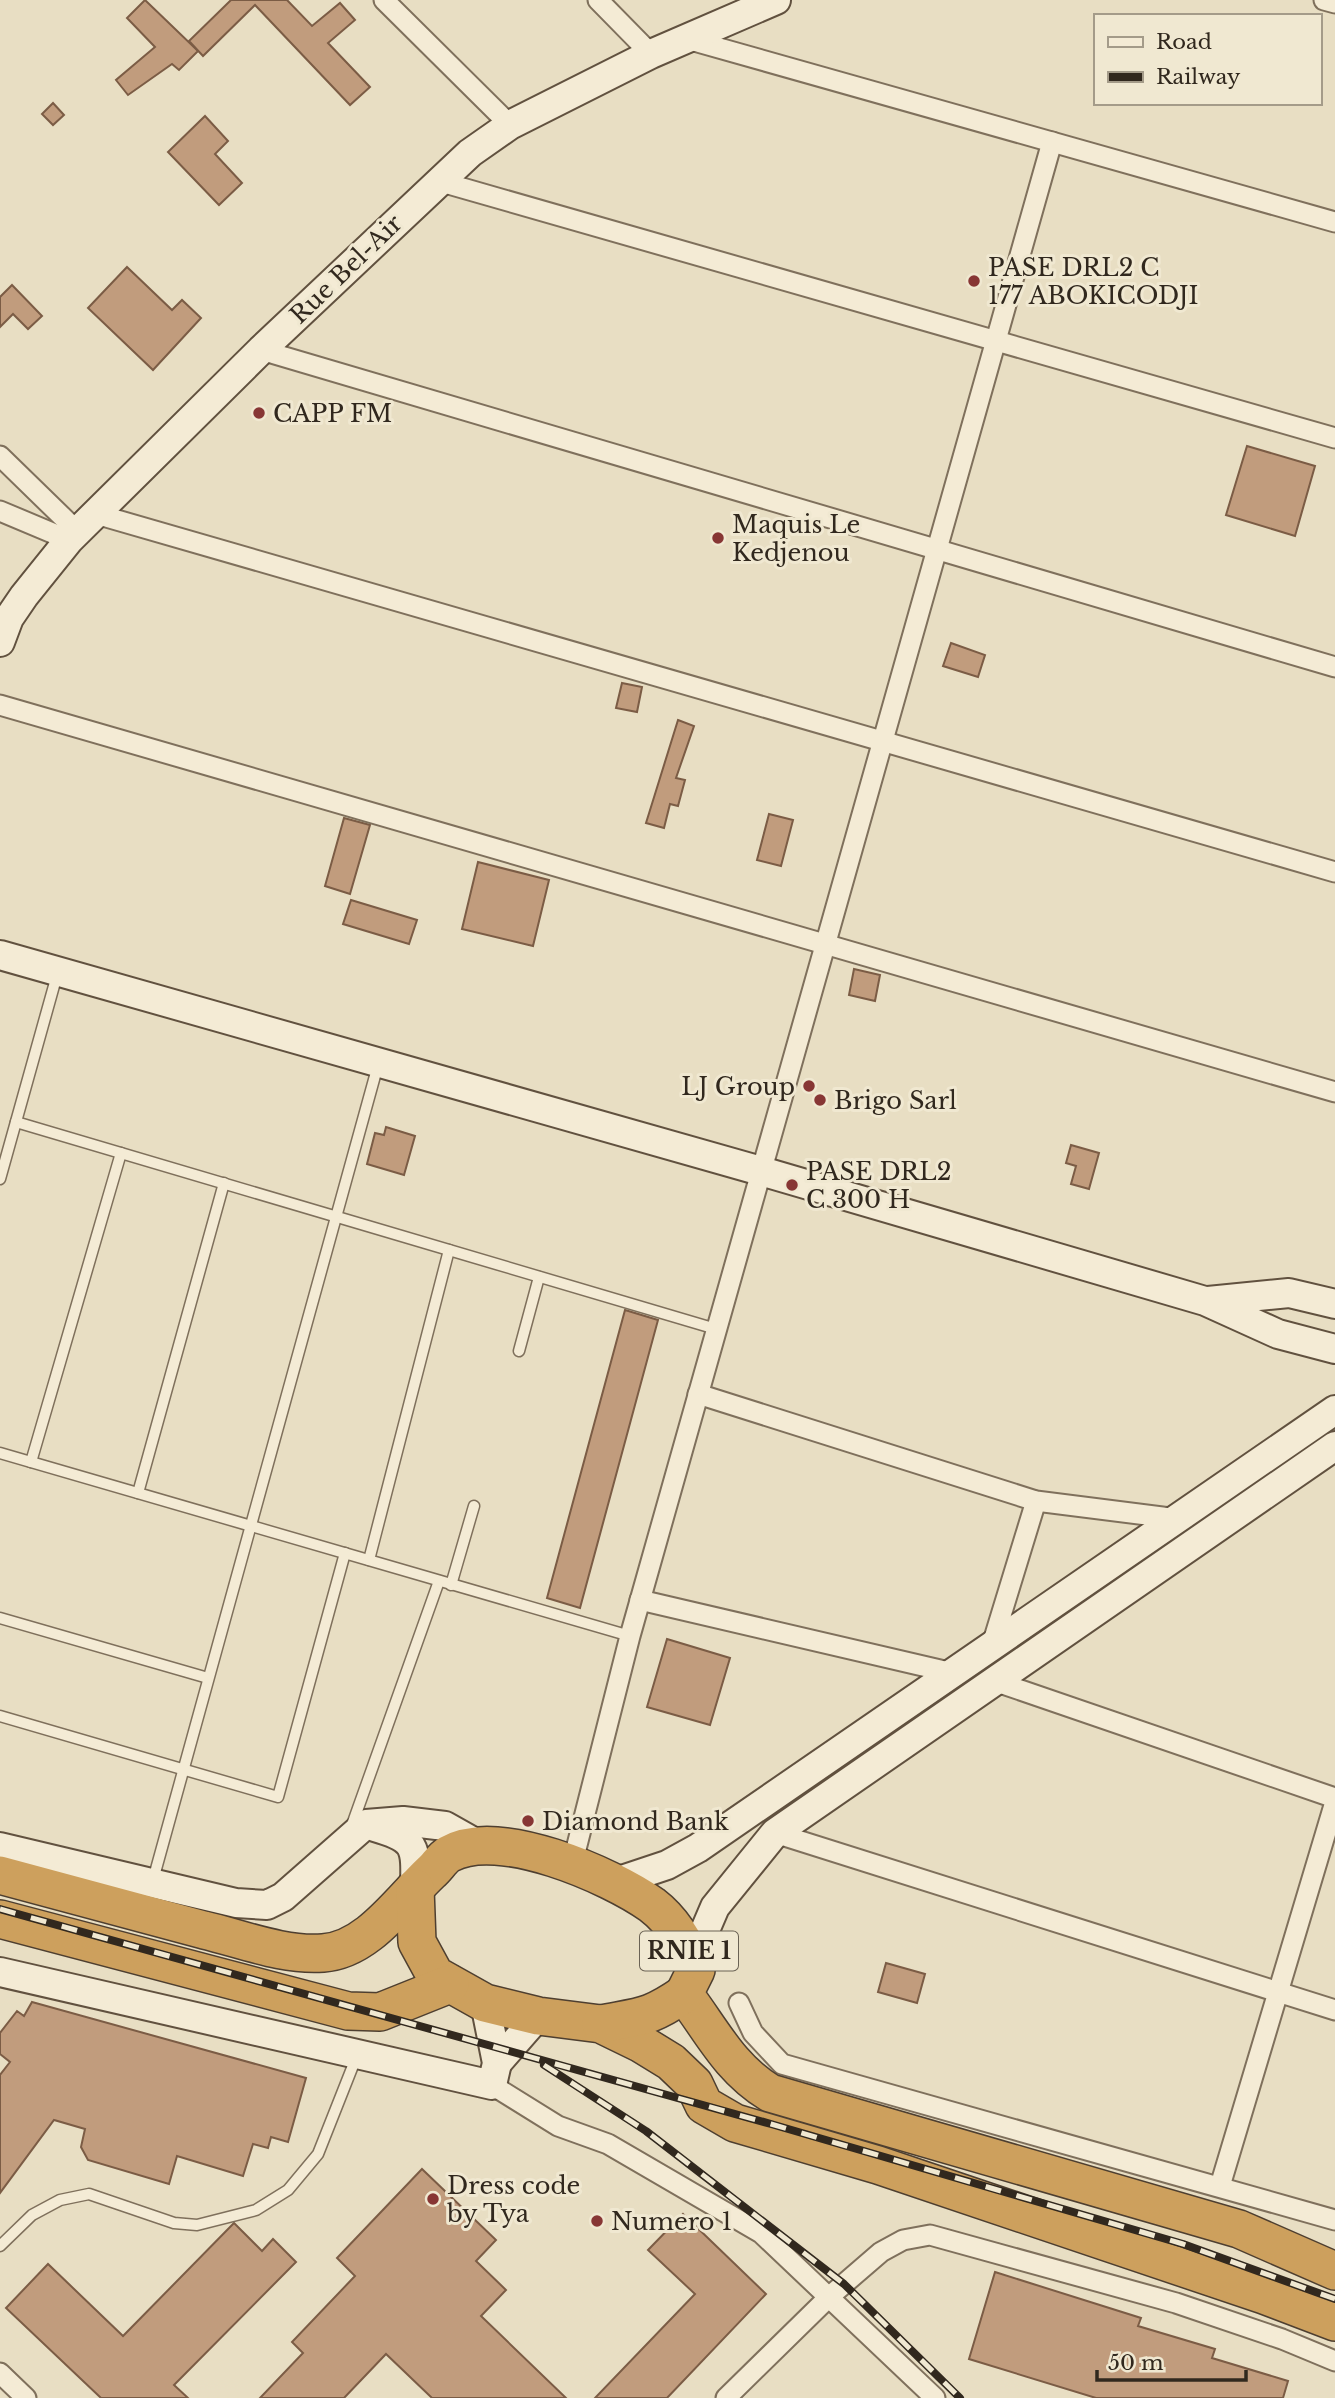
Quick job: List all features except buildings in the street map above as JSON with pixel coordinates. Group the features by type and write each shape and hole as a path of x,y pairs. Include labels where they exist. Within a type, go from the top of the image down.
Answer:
{"highway":[{"name":"RNIE 1","path":"0,1875 276,1948 324,1953 347,1948 364,1938 448,1854 477,1844 510,1847 572,1865 613,1883 652,1905 668,1920 682,1939 690,1982 728,2058 747,2079 770,2093 1239,2229 1335,2271"},
{"name":"RNIE 1","path":"415,1888 417,1942 435,1975 485,2003 538,2016 601,2024 645,2017 660,2011 690,1982"},
{"path":"0,1919 348,2011 380,2012 450,1984"},
{"name":"RNIE 1","path":"601,2024 671,2062 694,2084 704,2105 735,2123 878,2165 1264,2295 1335,2322"}],"main road":[{"name":"Rue Bel-Air","path":"3,625 81,529 261,350 438,181 510,125 651,54 776,0"},
{"path":"0,955 379,1061 1205,1301 1278,1334 1335,1349"},
{"path":"1205,1301 1289,1293 1335,1304"},
{"path":"613,1883 667,1865 698,1848 1335,1410"},
{"path":"690,1982 706,1928 715,1908 775,1833 998,1682 1335,1446"},
{"path":"0,1847 236,1903 267,1905 306,1880 357,1832 403,1821 445,1826 477,1844"},
{"path":"357,1832 407,1839 416,1854 415,1888"},
{"path":"0,1972 357,2054 495,2074"},
{"path":"485,2003 495,2074"},
{"path":"495,2074 538,2016"}],"street":[{"path":"384,0 510,125"},
{"path":"598,0 651,54"},
{"path":"1324,0 1335,3"},
{"path":"687,39 1335,222"},
{"path":"572,1865 640,1600 1052,142"},
{"path":"438,181 1335,438"},
{"path":"261,350 1335,667"},
{"path":"0,456 81,529"},
{"path":"0,511 81,529 883,741 1335,872"},
{"path":"0,705 1335,1092"},
{"path":"698,1394 1036,1501 1178,1519"},
{"path":"990,1649 1036,1501"},
{"path":"640,1600 953,1672"},
{"path":"998,1682 1335,1800 1220,2186"},
{"path":"775,1833 1335,2010"},
{"path":"739,2003 753,2033 782,2064 1335,2220"},
{"path":"495,2074 558,2126 608,2144 761,2233 935,2398"},
{"path":"726,2398 830,2296 881,2252 903,2240 930,2235 1176,2303 1282,2339 1335,2361"},
{"path":"0,2373 26,2398"}],"lane":[{"path":"0,1180 58,971"},
{"path":"152,1884 379,1061"},
{"path":"16,1122 716,1329"},
{"path":"31,1462 121,1153"},
{"path":"138,1493 224,1184"},
{"path":"369,1560 449,1250"},
{"path":"519,1351 539,1277"},
{"path":"0,1453 630,1636"},
{"path":"452,1585 474,1506"},
{"path":"0,1716 278,1797 345,1553"},
{"path":"357,1832 439,1581"},
{"path":"0,1618 208,1678"},
{"path":"0,2246 32,2215 60,2200 89,2194 186,2224 224,2220 256,2210 288,2190 318,2154 357,2054"}],"railway":[{"path":"0,1909 771,2124 1183,2244 1335,2299"},
{"path":"544,2065 646,2131 844,2284 960,2398"}],"place":[{"name":"PASE DRL2 C 177 ABOKICODJI","path":"974,281"},
{"name":"CAPP FM","path":"259,413"},
{"name":"Maquis Le Kedjenou","path":"718,538"},
{"name":"LJ Group","path":"809,1086"},
{"name":"Brigo Sarl","path":"820,1100"},
{"name":"PASE DRL2 C 300 H","path":"792,1185"},
{"name":"Diamond Bank","path":"528,1821"},
{"name":"Dress code by Tya","path":"433,2199"},
{"name":"Numero 1","path":"597,2221"}]}
